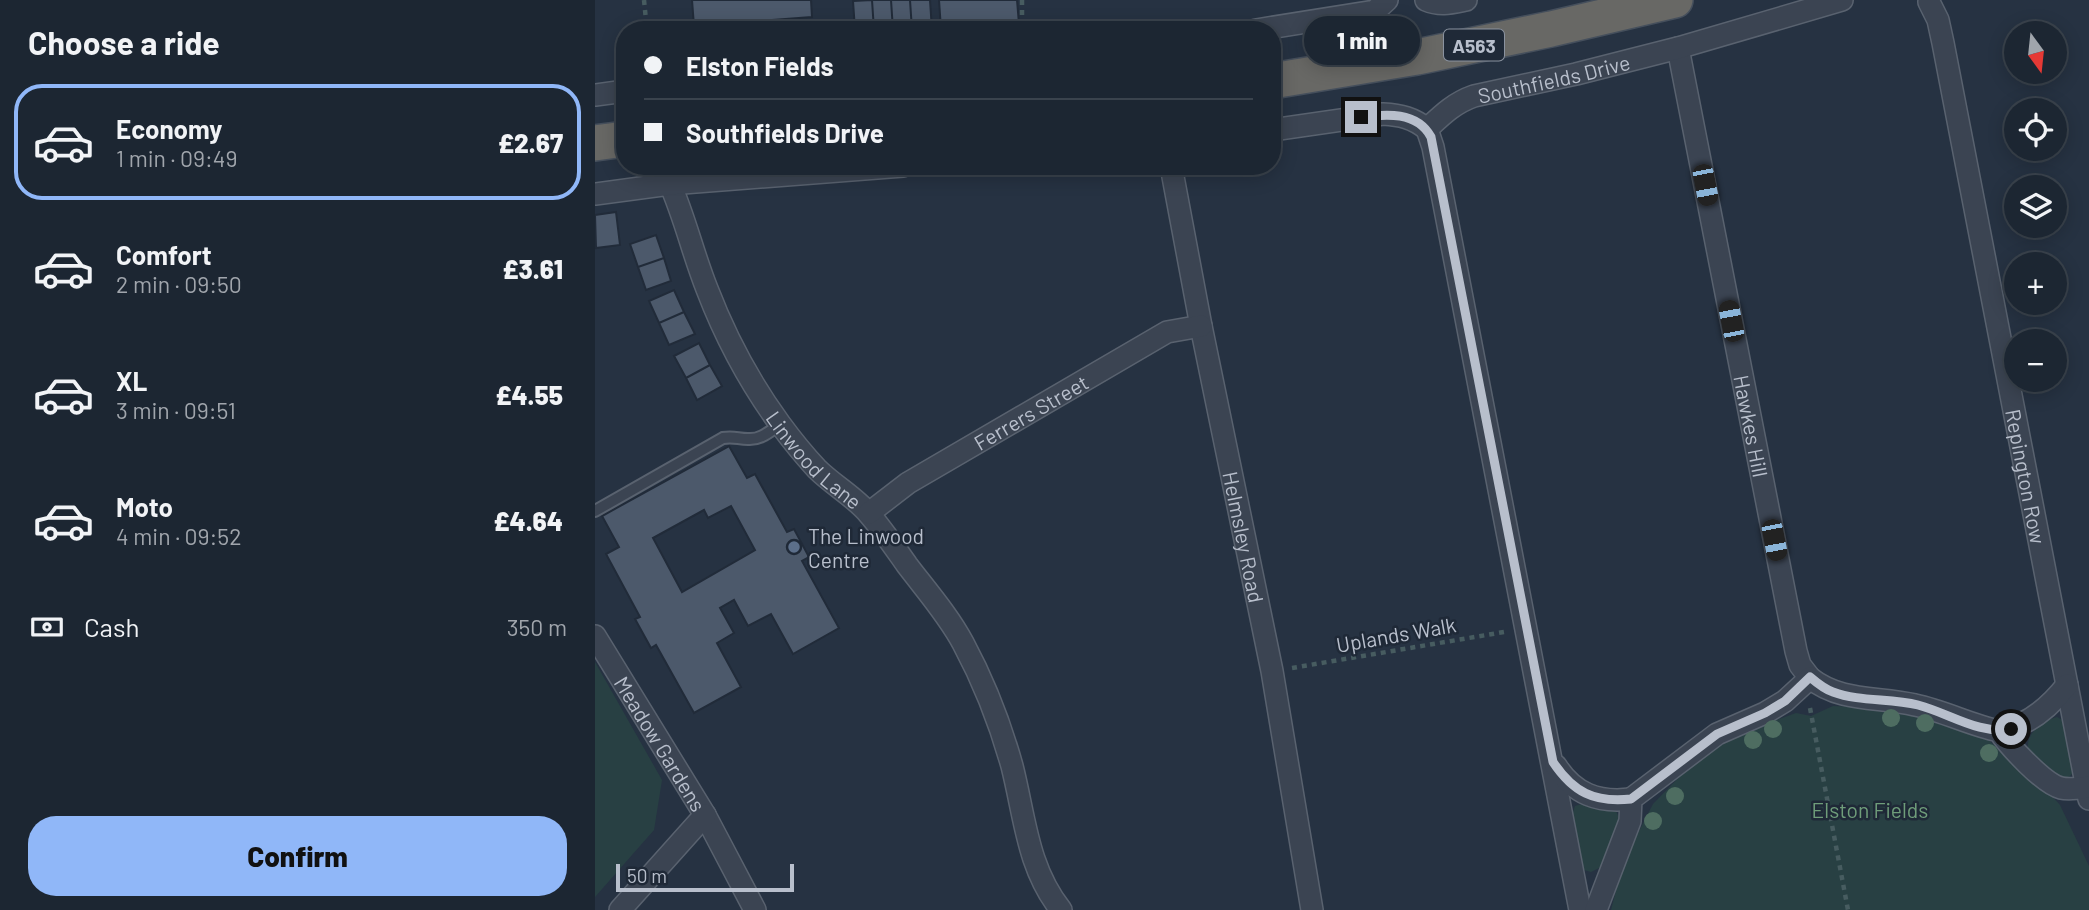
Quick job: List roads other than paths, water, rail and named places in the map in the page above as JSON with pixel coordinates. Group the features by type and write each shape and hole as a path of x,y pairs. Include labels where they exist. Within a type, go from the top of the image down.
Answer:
{"highway":[{"name":"A563","path":"1281,80 1417,57 1675,0"},
{"path":"595,143 616,140"}],"street":[{"path":"1281,26 1375,11 1387,0"},
{"path":"1426,0 1436,4 1449,4 1466,0"},
{"name":"Southfields Drive","path":"1427,130 1445,112 1474,96 1678,48 1842,0"},
{"name":"Repington Row","path":"1929,1 1938,20 1946,56 2088,791"},
{"name":"Hawkes Hill","path":"1678,48 1796,651 1808,680"},
{"path":"595,95 616,92"},
{"path":"1281,130 1383,114 1401,115 1416,121 1431,137 1580,910"},
{"path":"595,194 670,184 786,175"},
{"name":"Helmsley Road","path":"1173,175 1272,671 1312,910"},
{"name":"Linwood Lane","path":"670,184 681,209 707,290 731,344 781,424 817,468 869,513 961,640 996,717 1012,766 1038,873 1049,896 1061,910"},
{"name":"Ferrers Street","path":"869,513 908,483 1167,332 1201,326"},
{"name":"Meadow Gardens","path":"595,636 705,815 620,910"},
{"path":"1553,762 1573,788 1601,799 1631,799 1717,734 1765,713 1785,701 1808,680 1833,692 1916,705 1977,727 1999,731 2023,725 2040,713 2067,685"},
{"path":"1999,731 2007,743 2049,783 2062,789 2088,791"},
{"path":"1596,910 1630,821 1631,799"},
{"path":"705,815 755,910"}],"lane":[{"path":"595,511 723,438 735,436 758,439 781,424"}],"place":[{"name":"The Linwood Centre","path":"794,547"}],"park label":[{"name":"Elston Fields","path":"1870,809"}]}
